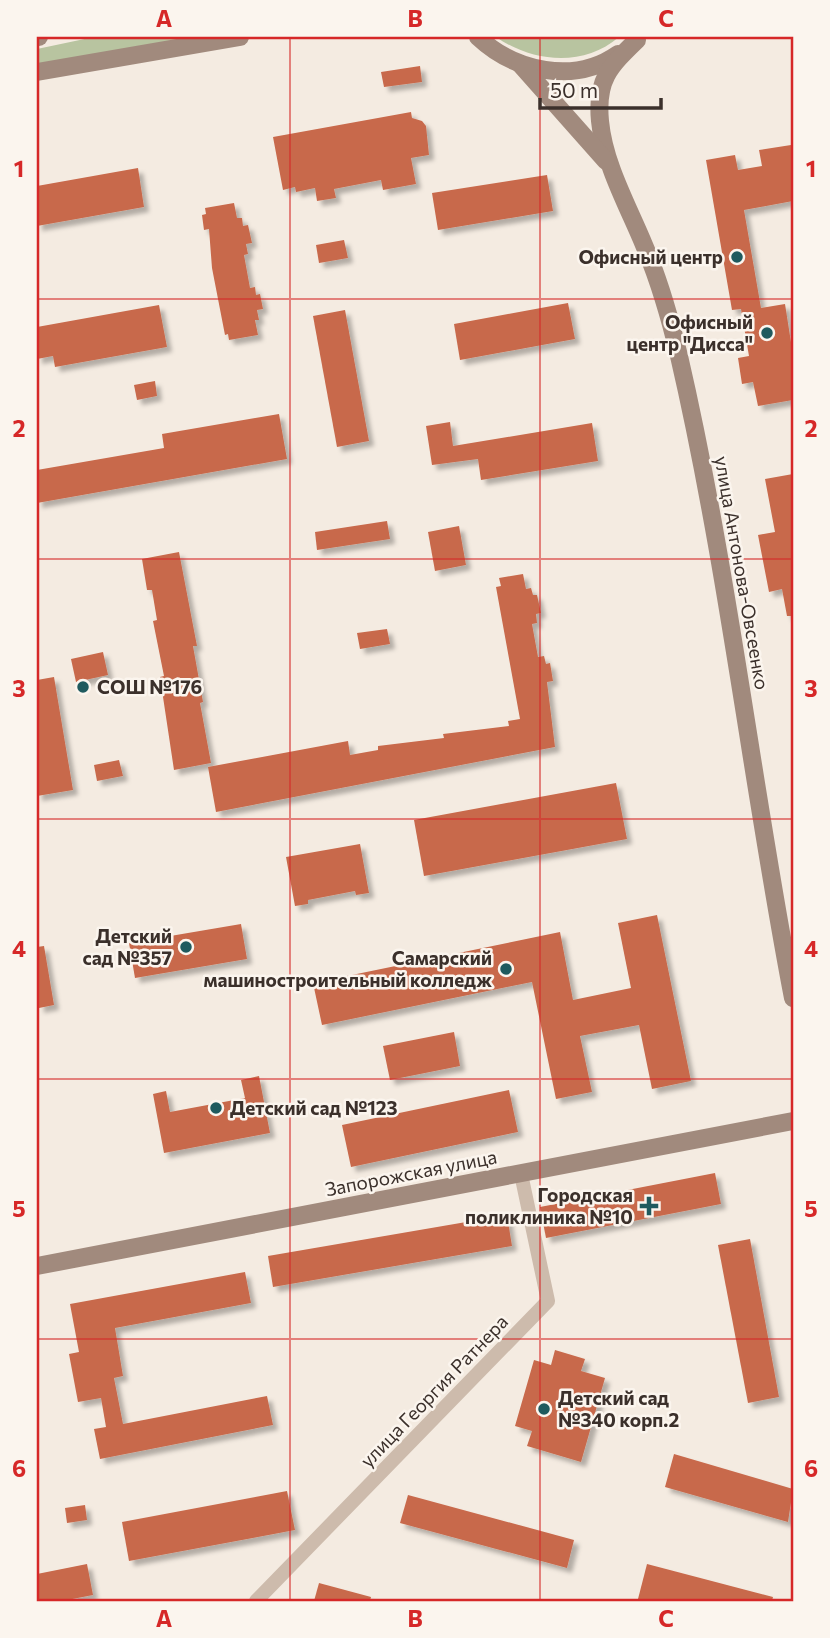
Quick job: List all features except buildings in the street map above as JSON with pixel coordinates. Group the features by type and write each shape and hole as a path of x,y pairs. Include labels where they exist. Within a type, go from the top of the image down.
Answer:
{"main road":[{"path":"37,72 240,37"},
{"path":"478,37 505,58 551,71 584,68 612,58 639,38"},
{"name":"улица Антонова-Овсеенко","path":"639,38 616,60 601,82 600,124 611,166 663,292 687,393 717,540 793,998"},
{"name":"улица Антонова-Овсеенко","path":"520,64 611,166"},
{"name":"Запорожская улица","path":"37,1266 793,1121"}],"street":[{"name":"улица Георгия Ратнера","path":"256,1601 548,1301 521,1174"}],"green space":[{"path":"94,37 186,39 37,70 37,49"},
{"path":"496,37 619,37 590,54 558,58 525,52"}],"place":[{"name":"Офисный центр","path":"737,257"},
{"name":"Офисный центр \"Дисса\"","path":"767,333"},
{"name":"СОШ №176","path":"83,687"},
{"name":"Детский сад №357","path":"186,947"},
{"name":"Самарский машиностроительный колледж","path":"506,969"},
{"name":"Детский сад №123","path":"216,1108"},
{"name":"Городская поликлиника №10","path":"649,1206"},
{"name":"Детский сад №340 корп.2","path":"544,1409"}]}
